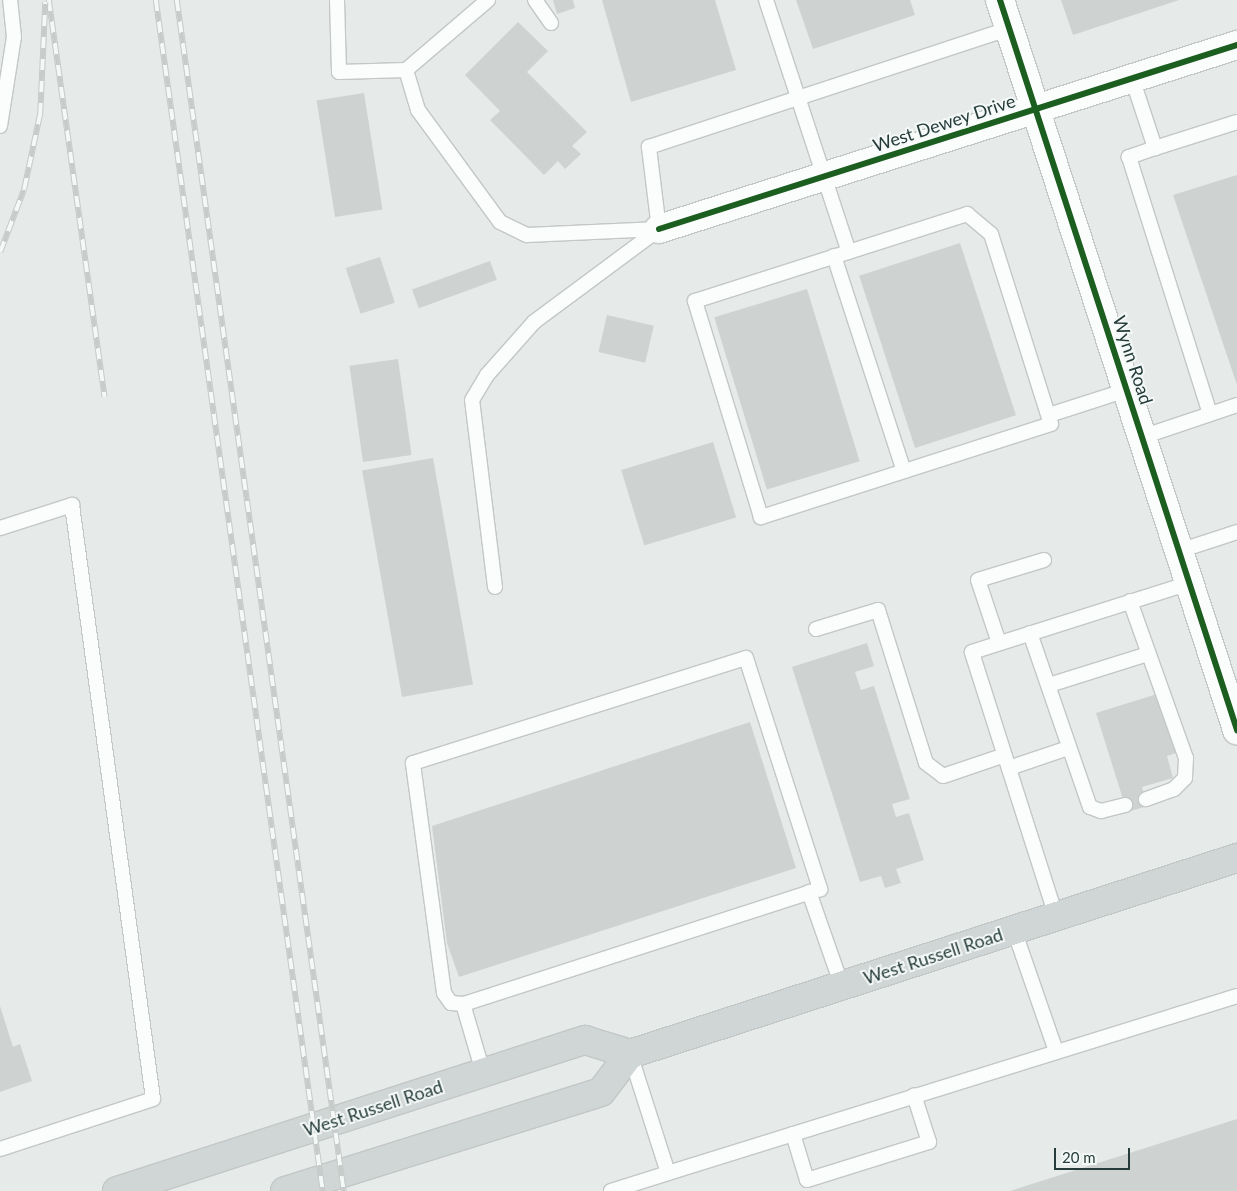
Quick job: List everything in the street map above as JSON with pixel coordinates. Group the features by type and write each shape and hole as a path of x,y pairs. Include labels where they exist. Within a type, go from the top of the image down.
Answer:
{"main road":[{"name":"West Russell Road","path":"116,1191 585,1040 630,1054 1237,858"},
{"path":"285,1191 600,1092 630,1054"}],"street":[{"name":"Wynn Road","path":"1000,0 1237,730"},
{"name":"West Dewey Drive","path":"660,229 1237,45"}],"lane":[{"path":"0,126 14,37 10,0"},
{"path":"337,0 339,72 406,70 488,0"},
{"path":"535,0 551,23"},
{"path":"766,0 849,252"},
{"path":"660,229 650,147 1010,28"},
{"path":"406,70 418,110 500,222 526,235 660,229"},
{"path":"1132,78 1155,148"},
{"path":"1210,414 1129,156 1237,122"},
{"path":"967,214 991,234 1051,424 762,517 695,301 834,256 967,214"},
{"path":"495,587 472,400 487,375 534,322 660,229"},
{"path":"834,256 904,471"},
{"path":"1048,415 1127,390"},
{"path":"1142,437 1237,405"},
{"path":"0,528 72,505 153,1099 0,1149"},
{"path":"1179,551 1237,532"},
{"path":"999,644 978,580 1044,560"},
{"path":"1056,916 972,652 1189,583"},
{"path":"1130,602 1186,758 1185,778 1174,789 1146,799"},
{"path":"816,629 878,610 926,763 943,776 1068,748"},
{"path":"1030,633 1049,685 1068,748 1090,807 1101,811 1125,805"},
{"path":"1049,685 1148,654"},
{"path":"746,658 820,889 463,1004 451,1003 444,993 413,763 746,658"},
{"path":"809,892 842,986"},
{"path":"1014,930 1056,1050"},
{"path":"611,1191 1056,1050 1237,996"},
{"path":"463,1004 483,1072"},
{"path":"630,1054 668,1173"},
{"path":"793,1134 807,1180 929,1142 914,1096"}],"building":[{"path":"553,0 573,0 575,8 557,14"},
{"path":"602,0 715,0 736,70 631,102"},
{"path":"796,0 910,0 915,15 813,49"},
{"path":"1061,0 1179,0 1073,35"},
{"path":"518,22 548,51 527,72 587,132 572,146 581,154 565,169 558,161 544,175 490,120 500,111 465,75"},
{"path":"364,93 382,210 335,217 317,101"},
{"path":"1237,175 1237,385 1173,195"},
{"path":"960,243 1016,415 915,448 859,276"},
{"path":"380,257 395,303 361,314 346,268"},
{"path":"490,261 497,280 419,308 412,289"},
{"path":"807,289 860,461 767,489 714,317"},
{"path":"607,315 654,326 645,363 598,352"},
{"path":"398,359 411,455 363,462 349,366"},
{"path":"713,442 736,518 644,546 621,470"},
{"path":"433,458 473,685 402,697 362,471"},
{"path":"867,643 874,666 855,672 861,690 874,686 910,799 892,804 896,817 909,813 924,860 896,869 901,883 885,888 881,876 860,882 792,667"},
{"path":"1157,694 1176,753 1167,756 1173,778 1142,787 1148,806 1127,812 1096,713"},
{"path":"750,722 796,868 459,977 447,943 432,826"},
{"path":"0,1006 13,1047 20,1044 32,1081 0,1092"},
{"path":"1237,1119 1237,1191 1010,1191"}],"railway":[{"path":"49,0 105,397"},
{"path":"156,0 323,1191"},
{"path":"177,0 344,1191"},
{"path":"0,252 24,189 40,114 45,2"}],"cycle path":[{"path":"1000,0 1237,730"},
{"path":"659,229 1237,45"}]}
